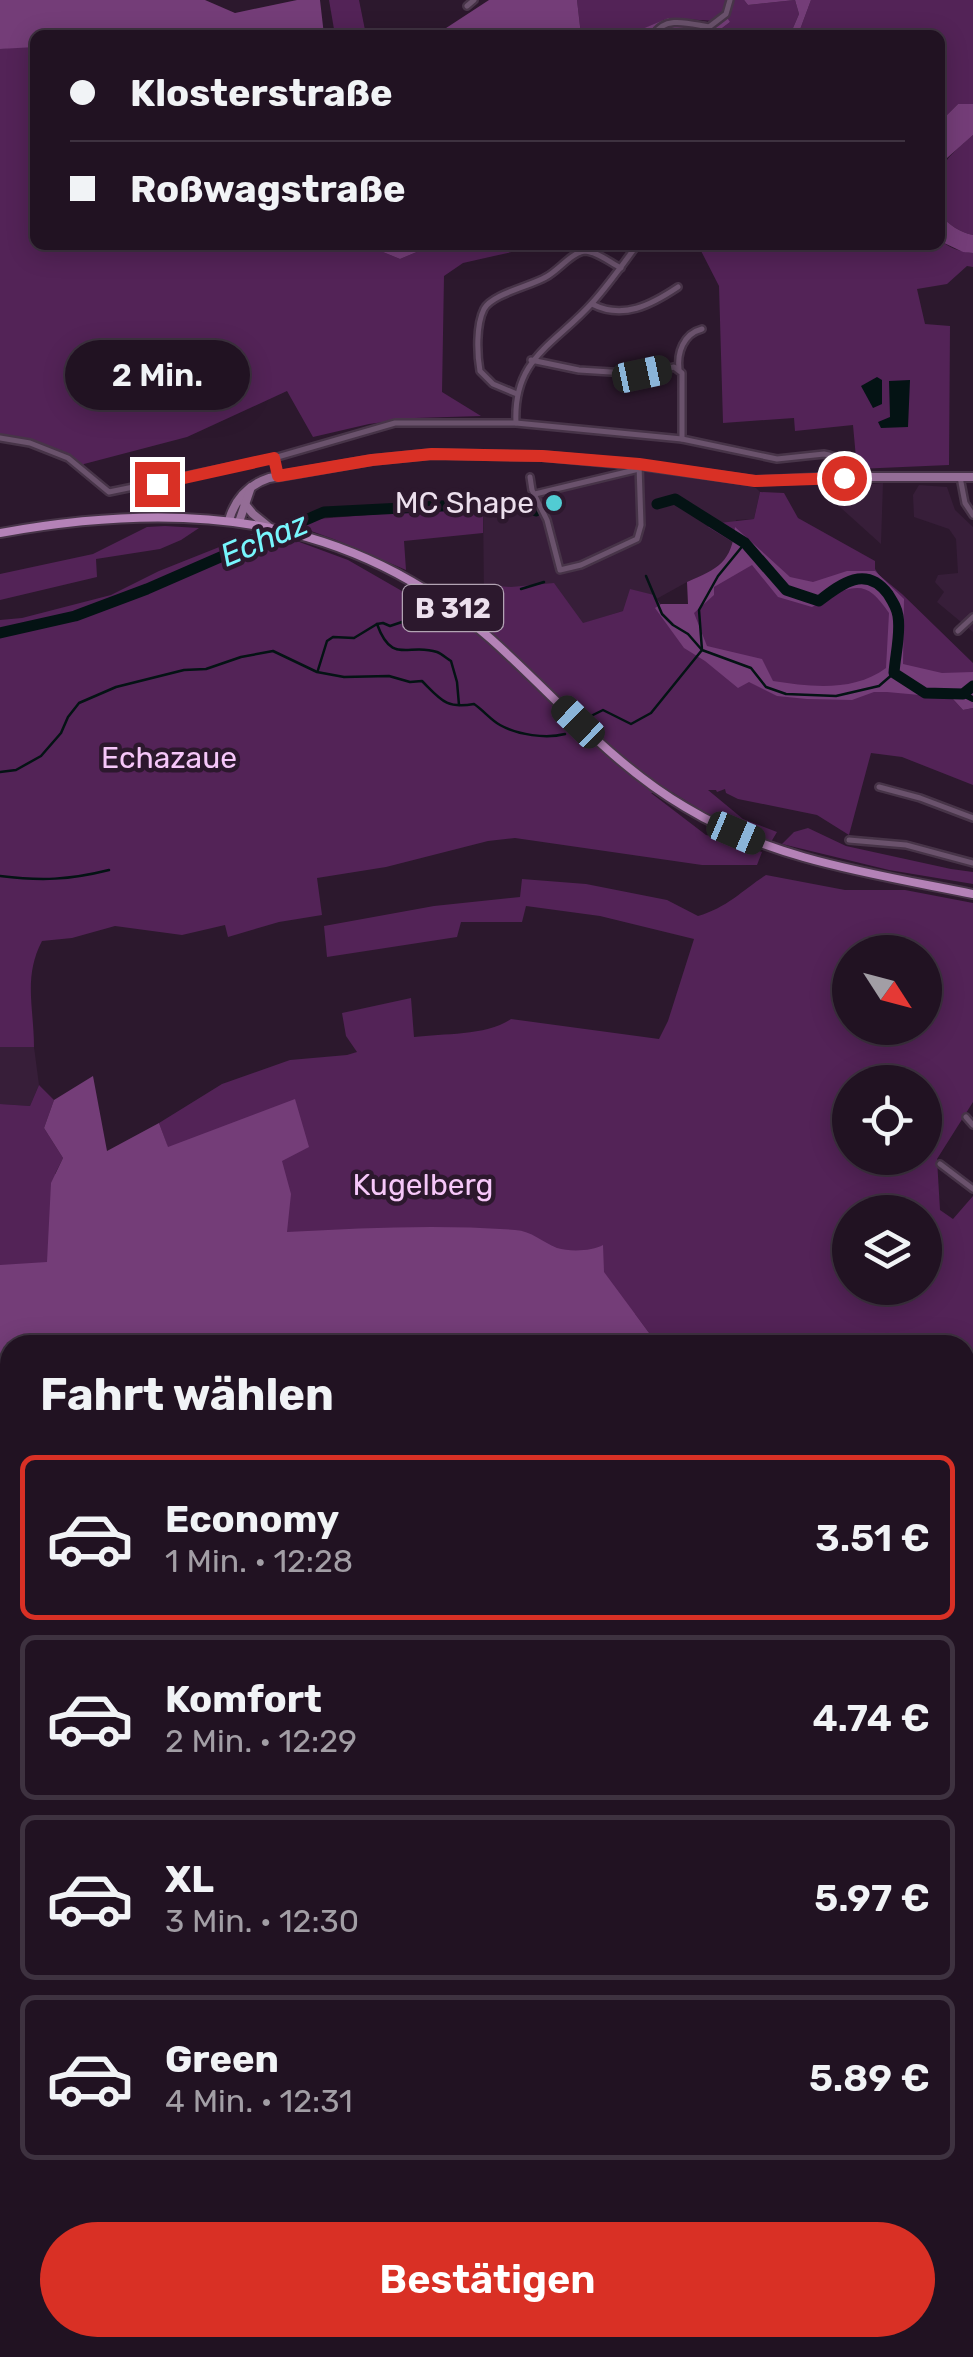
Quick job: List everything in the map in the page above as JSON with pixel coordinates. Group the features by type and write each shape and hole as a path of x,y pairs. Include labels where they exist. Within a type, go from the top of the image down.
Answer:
{"main road":[{"path":"234,521 238,498 262,480 372,460 432,454 542,456 755,481 973,477"},
{"path":"234,521 251,487"},
{"path":"244,503 273,527"},
{"name":"B 312","path":"0,532 154,516 234,521 322,541 391,570 441,600 494,641 625,766 668,797 720,826 790,854 973,894"}],"street":[{"path":"467,6 474,0"},
{"path":"657,30 668,22 710,26 726,14 730,0"},
{"path":"516,423 517,394 532,360 592,304 633,250"},
{"path":"517,394 493,384 479,368 486,306 545,278 586,251 620,268"},
{"path":"592,304 606,311 639,308 678,287"},
{"path":"682,439 682,374 678,360 686,338 702,329"},
{"path":"532,360 579,370 642,374 674,367 680,370"},
{"path":"0,438 30,443 68,458 109,492 274,458 396,423 516,423 682,439 777,459 831,455 844,467 844,478"},
{"path":"274,458 278,476"},
{"path":"530,477 535,494 548,523 560,570 581,565 637,539 641,525 639,467 535,494"},
{"path":"960,477 965,503 973,515"},
{"path":"958,631 973,616"},
{"path":"879,787 973,818"},
{"path":"848,840 906,844 973,863"},
{"path":"966,1117 973,1125"},
{"path":"942,1165 973,1188"}],"shaded area":[{"path":"0,0 205,0 235,13 297,0 320,0 323,30 30,30 30,47 0,49"},
{"path":"489,0 577,0 580,30 443,30"},
{"path":"744,0 795,0 748,5"},
{"path":"795,0 811,0 800,30 792,30 799,14"},
{"path":"723,12 730,22 720,30 640,30 668,18 708,22"},
{"path":"958,104 973,104 973,135 945,161 945,117"},
{"path":"945,219 973,235 973,253 945,243"},
{"path":"378,250 421,250 400,259"},
{"path":"877,377 882,380 882,404 873,408 861,386"},
{"path":"910,380 908,427 881,428 878,422 890,417 889,381"},
{"path":"642,469 736,483 760,492 754,519 736,520 733,547 727,558 710,572 651,602 566,629 484,602 483,499 532,495"},
{"path":"883,483 881,544 820,489"},
{"path":"919,485 947,487 955,510 973,527 973,632 937,602 944,592 935,582 938,575 958,573 956,539 949,529 914,517 913,495"},
{"path":"735,527 790,577 813,582 847,571 875,571 904,599 903,664 942,673 973,672 973,708 963,710 952,698 887,692 852,700 807,699 777,696 749,682 738,688 684,648 655,608 661,604 688,604 687,582 722,563","holes":["752,565 778,597 812,607 850,589 873,594 889,613 886,668 846,684 787,683 773,681 762,659 707,646 694,613 714,595 714,587"]},
{"path":"0,1047 34,1047 39,1085 30,1106 0,1104"},
{"path":"93,1076 107,1151 159,1123 168,1147 295,1099 309,1147 282,1161 291,1194 287,1232 486,1228 521,1231 562,1249 587,1250 603,1245 604,1272 651,1335 0,1335 0,1265 47,1262 51,1183 63,1158 44,1128 54,1100"}],"green space":[{"path":"329,0 359,0 365,30 334,30"},
{"path":"577,0 744,0 748,5 795,0 799,14 792,30 720,30 730,22 668,18 640,30 580,30"},
{"path":"811,0 973,0 973,104 958,104 945,117 945,30 800,30"},
{"path":"30,46 30,250 378,250 400,259 421,250 521,250 463,263 444,276 442,392 481,416 415,418 313,437 287,391 187,437 81,468 50,450 0,438 0,49"},
{"path":"973,135 973,235 945,219 945,164"},
{"path":"945,243 973,253 973,267 967,266 947,284 917,289 925,324 950,326 949,465 857,469 853,425 795,431 794,418 723,423 719,286 701,250 945,250"},
{"name":"Echazaue","path":"760,492 784,493 798,518 875,561 879,575 973,663 973,677 940,697 952,698 963,710 973,708 973,785 902,757 871,753 849,835 817,815 738,799 725,789 708,790 743,819 777,832 771,842 723,824 672,792 651,793 706,835 762,852 757,865 702,865 515,838 317,878 322,915 228,937 225,925 182,935 115,926 72,938 42,941 31,980 34,1047 0,1047 0,620 111,595 252,534 294,540 348,560 436,614 448,603 461,603 473,596 484,585 554,583 583,623 623,611 630,589 654,595 661,605 686,613 739,546 708,527 754,519"},
{"path":"483,506 483,533 404,541 406,570 300,527 317,519"},
{"path":"147,527 199,528 160,549 96,559 97,577 0,600 0,574 93,554"},
{"path":"808,828 846,846 973,872 973,884 889,870 782,844 794,832"},
{"name":"Kugelberg","path":"766,875 845,890 905,890 973,903 973,1102 942,1151 942,1065 832,1065 832,1175 938,1175 939,1195 832,1195 832,1305 942,1305 942,1211 953,1219 973,1196 973,1335 651,1335 635,1314 0,1270 0,1104 30,1106 39,1085 54,1100 44,1128 63,1158 55,1174 167,1145 159,1123 222,1084 290,1060 357,1052 346,1036 342,1013 411,998 414,1037 477,1031 511,1019 659,1039 694,939 600,916 526,906 522,922 461,922 457,937 327,957 324,926 434,906 520,897 522,879 586,884 667,900 698,916"}],"waterway":[{"name":"Echaz","path":"657,504 675,499 745,543 786,590 819,601 854,580 871,580 880,585 897,613 894,673 925,693 963,694 973,686"},
{"name":"Echaz","path":"0,633 75,616 324,512 519,502 536,511"},
{"path":"745,543 718,576 699,610 702,650 751,668 766,687 786,694 836,696 879,686 894,673"},
{"path":"591,716 603,710 631,724 651,713 702,650 662,614 646,576"},
{"path":"521,589 544,582"},
{"path":"466,600 486,586"},
{"path":"318,670 327,641 333,637 354,638 377,624 390,626 432,612"},
{"path":"377,624 395,649 427,650 451,661 459,705"},
{"path":"0,772 16,770 41,756 79,703 116,687 273,651 317,672 422,681 445,702 474,704 497,723 523,734 565,734"},
{"path":"963,694 973,699"},
{"path":"572,729 587,718"},
{"path":"0,876 55,879 109,870"}],"place":[{"name":"MC Shape","path":"554,503"}],"route":[{"path":"157,484 274,458 278,476 432,454 542,456 639,464 755,481 844,478"}]}
